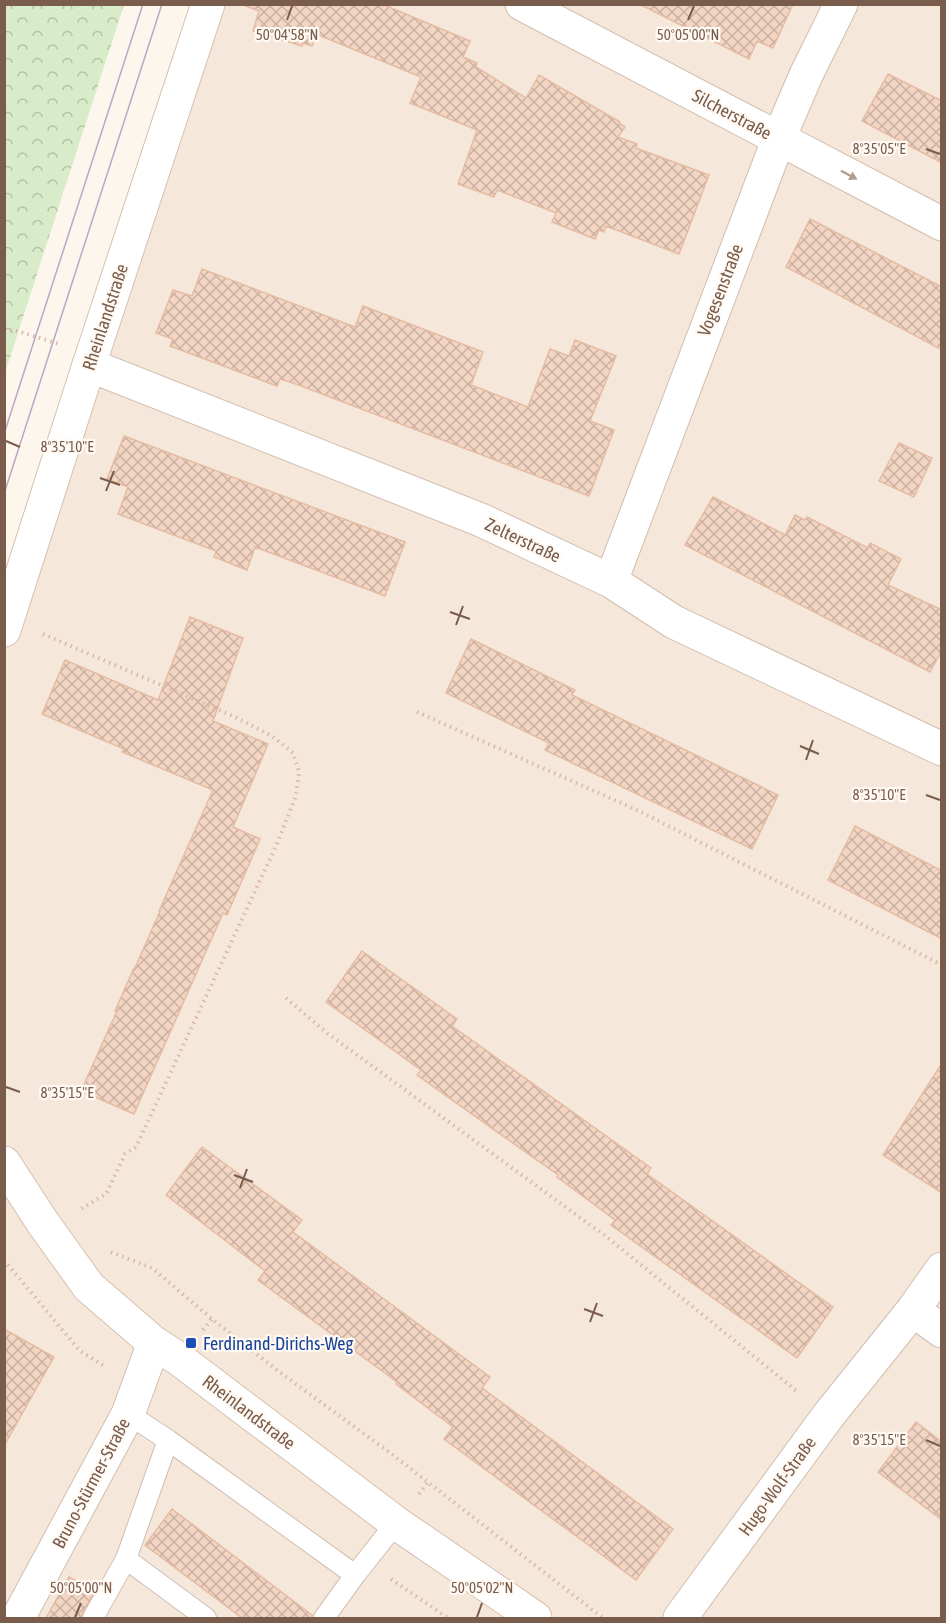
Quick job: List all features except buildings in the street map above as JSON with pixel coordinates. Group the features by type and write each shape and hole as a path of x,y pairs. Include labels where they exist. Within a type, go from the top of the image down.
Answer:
{"street":[{"name":"Rheinlandstraße","path":"6,624 208,4"},
{"name":"Silcherstraße","path":"522,4 942,224"},
{"name":"Vogesenstraße","path":"611,581 778,138 841,4"},
{"name":"Zelterstraße","path":"89,365 481,520 611,581 674,622 942,749"},
{"name":"Rheinlandstraße","path":"4,1163 89,1287 154,1343 179,1359 396,1523 535,1618"},
{"name":"Hugo-Wolf-Straße","path":"680,1618 828,1416 913,1310 942,1269"},
{"path":"913,1310 942,1331"},
{"name":"Bruno-Stürmer-Straße","path":"18,1618 133,1401 154,1343"}],"lane":[{"path":"133,1401 168,1440 355,1575"},
{"path":"93,1618 126,1559 168,1440"},
{"path":"324,1618 396,1523"},
{"path":"126,1559 206,1618"}],"path":[{"path":"6,624 224,713 272,736 292,753 299,772 296,796 276,846 136,1147 125,1154 106,1194 49,1231"},
{"path":"417,712 639,811 942,965"},
{"path":"286,998 327,1033 608,1239 828,1416"},
{"path":"49,1231 152,1268 278,1371 389,1452 603,1618"},
{"path":"4,1260 80,1351 133,1401"}],"shaded area":[{"path":"208,5 941,5 941,1618 5,1618 5,630"}],"green space":[{"path":"4,5 124,5 5,373"}],"tram line":[{"path":"4,434 143,4"},
{"path":"4,494 162,4"}],"place":[{"name":"Ferdinand-Dirichs-Weg","path":"191,1343"}]}
